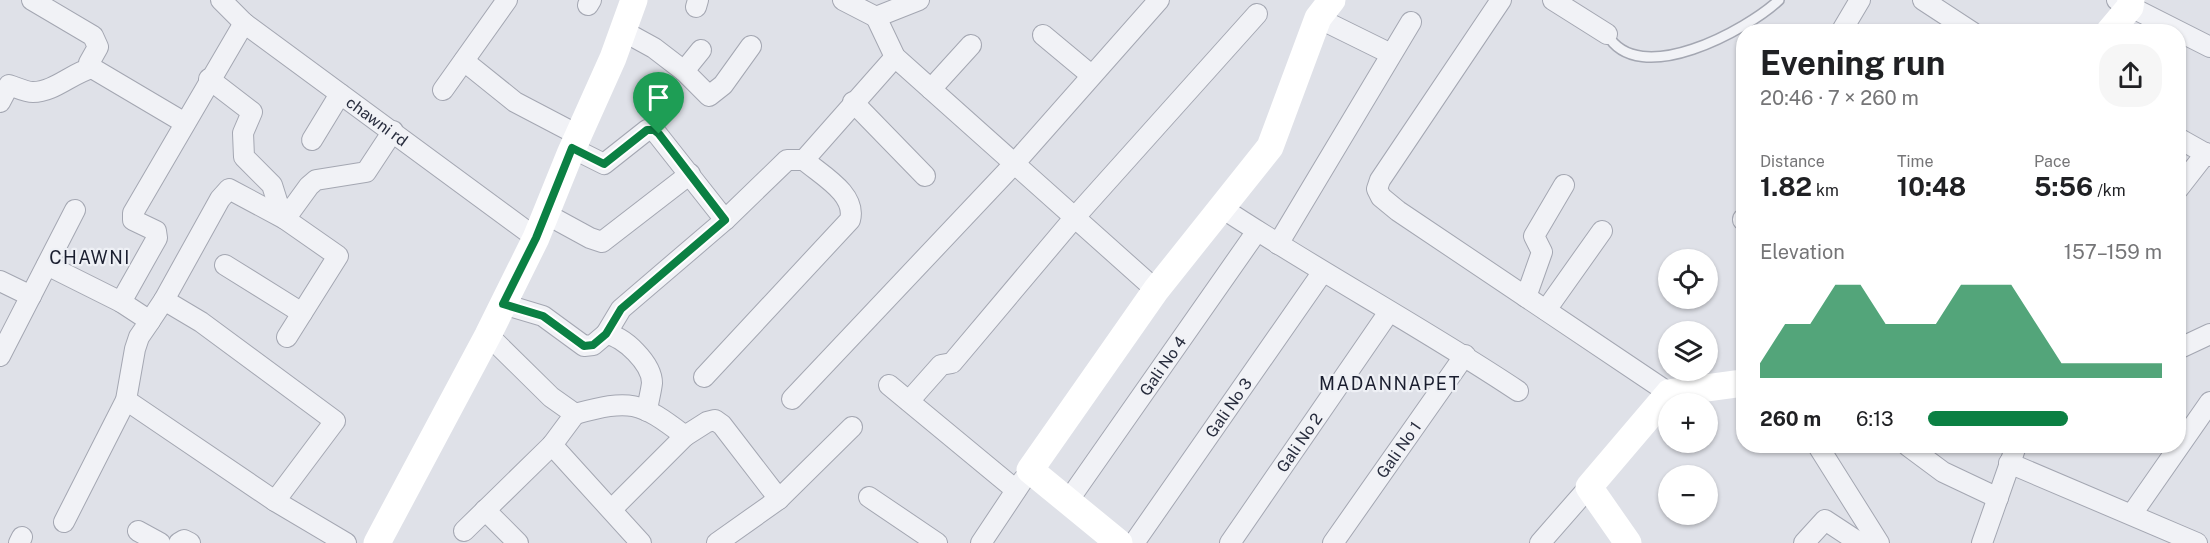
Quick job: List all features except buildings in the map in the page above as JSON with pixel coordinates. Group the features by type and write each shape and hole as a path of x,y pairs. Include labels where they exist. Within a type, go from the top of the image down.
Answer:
{"street":[{"path":"32,0 96,39 98,47 89,63 92,68 185,123"},
{"name":"chawni rd","path":"221,0 244,23 340,94 393,131 541,226 602,242 690,174"},
{"path":"443,90 507,0"},
{"path":"377,543 488,335 541,226 634,0"},
{"path":"843,0 876,17 895,57 1156,290"},
{"path":"876,17 919,0"},
{"path":"792,399 1014,164 1159,0"},
{"path":"1502,0 1380,180 1377,189 1381,197 1398,212 1669,393 1736,384"},
{"path":"1846,24 1860,0"},
{"path":"1935,3 1962,24"},
{"path":"2114,24 2126,3 2166,24"},
{"path":"1567,4 1607,34"},
{"path":"981,543 1156,290 1270,147 1325,9 1391,54"},
{"path":"909,401 942,365 952,363 1075,217 1257,14"},
{"path":"1278,244 1411,22"},
{"path":"121,302 157,238 156,231 133,220 133,213 209,79 244,23"},
{"path":"623,31 654,48 684,71 706,94 713,95 751,46"},
{"path":"2186,34 2210,47"},
{"path":"1043,35 1091,75"},
{"path":"931,89 971,45"},
{"path":"684,71 701,50"},
{"path":"804,160 895,57"},
{"path":"464,61 515,102 604,164 647,130 654,130 725,220"},
{"path":"0,102 9,86 33,92 59,84 77,72 92,68"},
{"path":"209,79 252,112 243,133 244,157 272,185 278,204 287,217"},
{"path":"312,140 340,94"},
{"path":"853,102 925,176"},
{"path":"287,217 316,180 366,172 393,131"},
{"path":"2186,142 2208,154 2186,180"},
{"path":"503,304 543,316 584,346 593,345 606,334 621,309 725,220 787,160 804,160 847,198 852,212 850,220 704,377"},
{"path":"1526,297 1542,252 1534,236 1564,185"},
{"path":"64,522 126,400 139,337 164,300 220,199 229,189 287,217 338,256 287,337"},
{"path":"1222,208 1322,273 1465,356 1518,391"},
{"path":"0,356 75,210"},
{"name":"Gali No 4","path":"1068,501 1257,231"},
{"path":"1546,310 1602,231"},
{"path":"47,265 121,302 150,321"},
{"path":"225,265 302,313"},
{"name":"Gali No 3","path":"1134,543 1322,273"},
{"path":"0,280 31,296"},
{"path":"164,300 201,322 335,421 275,501"},
{"name":"Gali No 2","path":"1230,543 1389,312"},
{"path":"606,334 614,335 648,369 652,382 647,411"},
{"path":"2186,345 2210,334"},
{"path":"488,335 551,397 575,414"},
{"name":"Gali No 1","path":"1333,543 1465,356"},
{"path":"889,385 1023,480 1068,501 1119,543"},
{"path":"126,400 275,501 346,543"},
{"path":"2186,434 2210,402"},
{"path":"464,531 552,444 575,414 623,403 647,411 672,424 685,436"},
{"path":"1540,543 1658,406"},
{"path":"612,509 685,436 709,421 719,422 779,499"},
{"path":"717,543 779,499 852,427"},
{"path":"552,444 641,543"},
{"path":"1822,453 1879,543"},
{"path":"1917,453 1943,472 1998,498"},
{"path":"2132,514 2172,453"},
{"path":"1982,543 2012,454 2132,514 2199,543 2210,532"},
{"path":"1589,487 1628,543"},
{"path":"869,497 937,543"},
{"path":"485,510 518,543"},
{"path":"1804,543 1825,520 1860,543"},
{"path":"138,531 160,543"},
{"path":"179,543 184,540 190,543"}],"lane":[{"path":"1748,24 1779,0"},
{"path":"1607,34 1618,49 1628,54 1647,56 1677,54 1714,41 1736,30"}],"district":[{"name":"CHAWNI","path":"90,257"},
{"name":"MADANNAPET","path":"1390,383"}],"route":[{"path":"647,130 654,130 659,134 725,220 621,309 606,334 593,345 584,346 543,316 503,304 536,238 572,148 604,164 647,130"}]}
